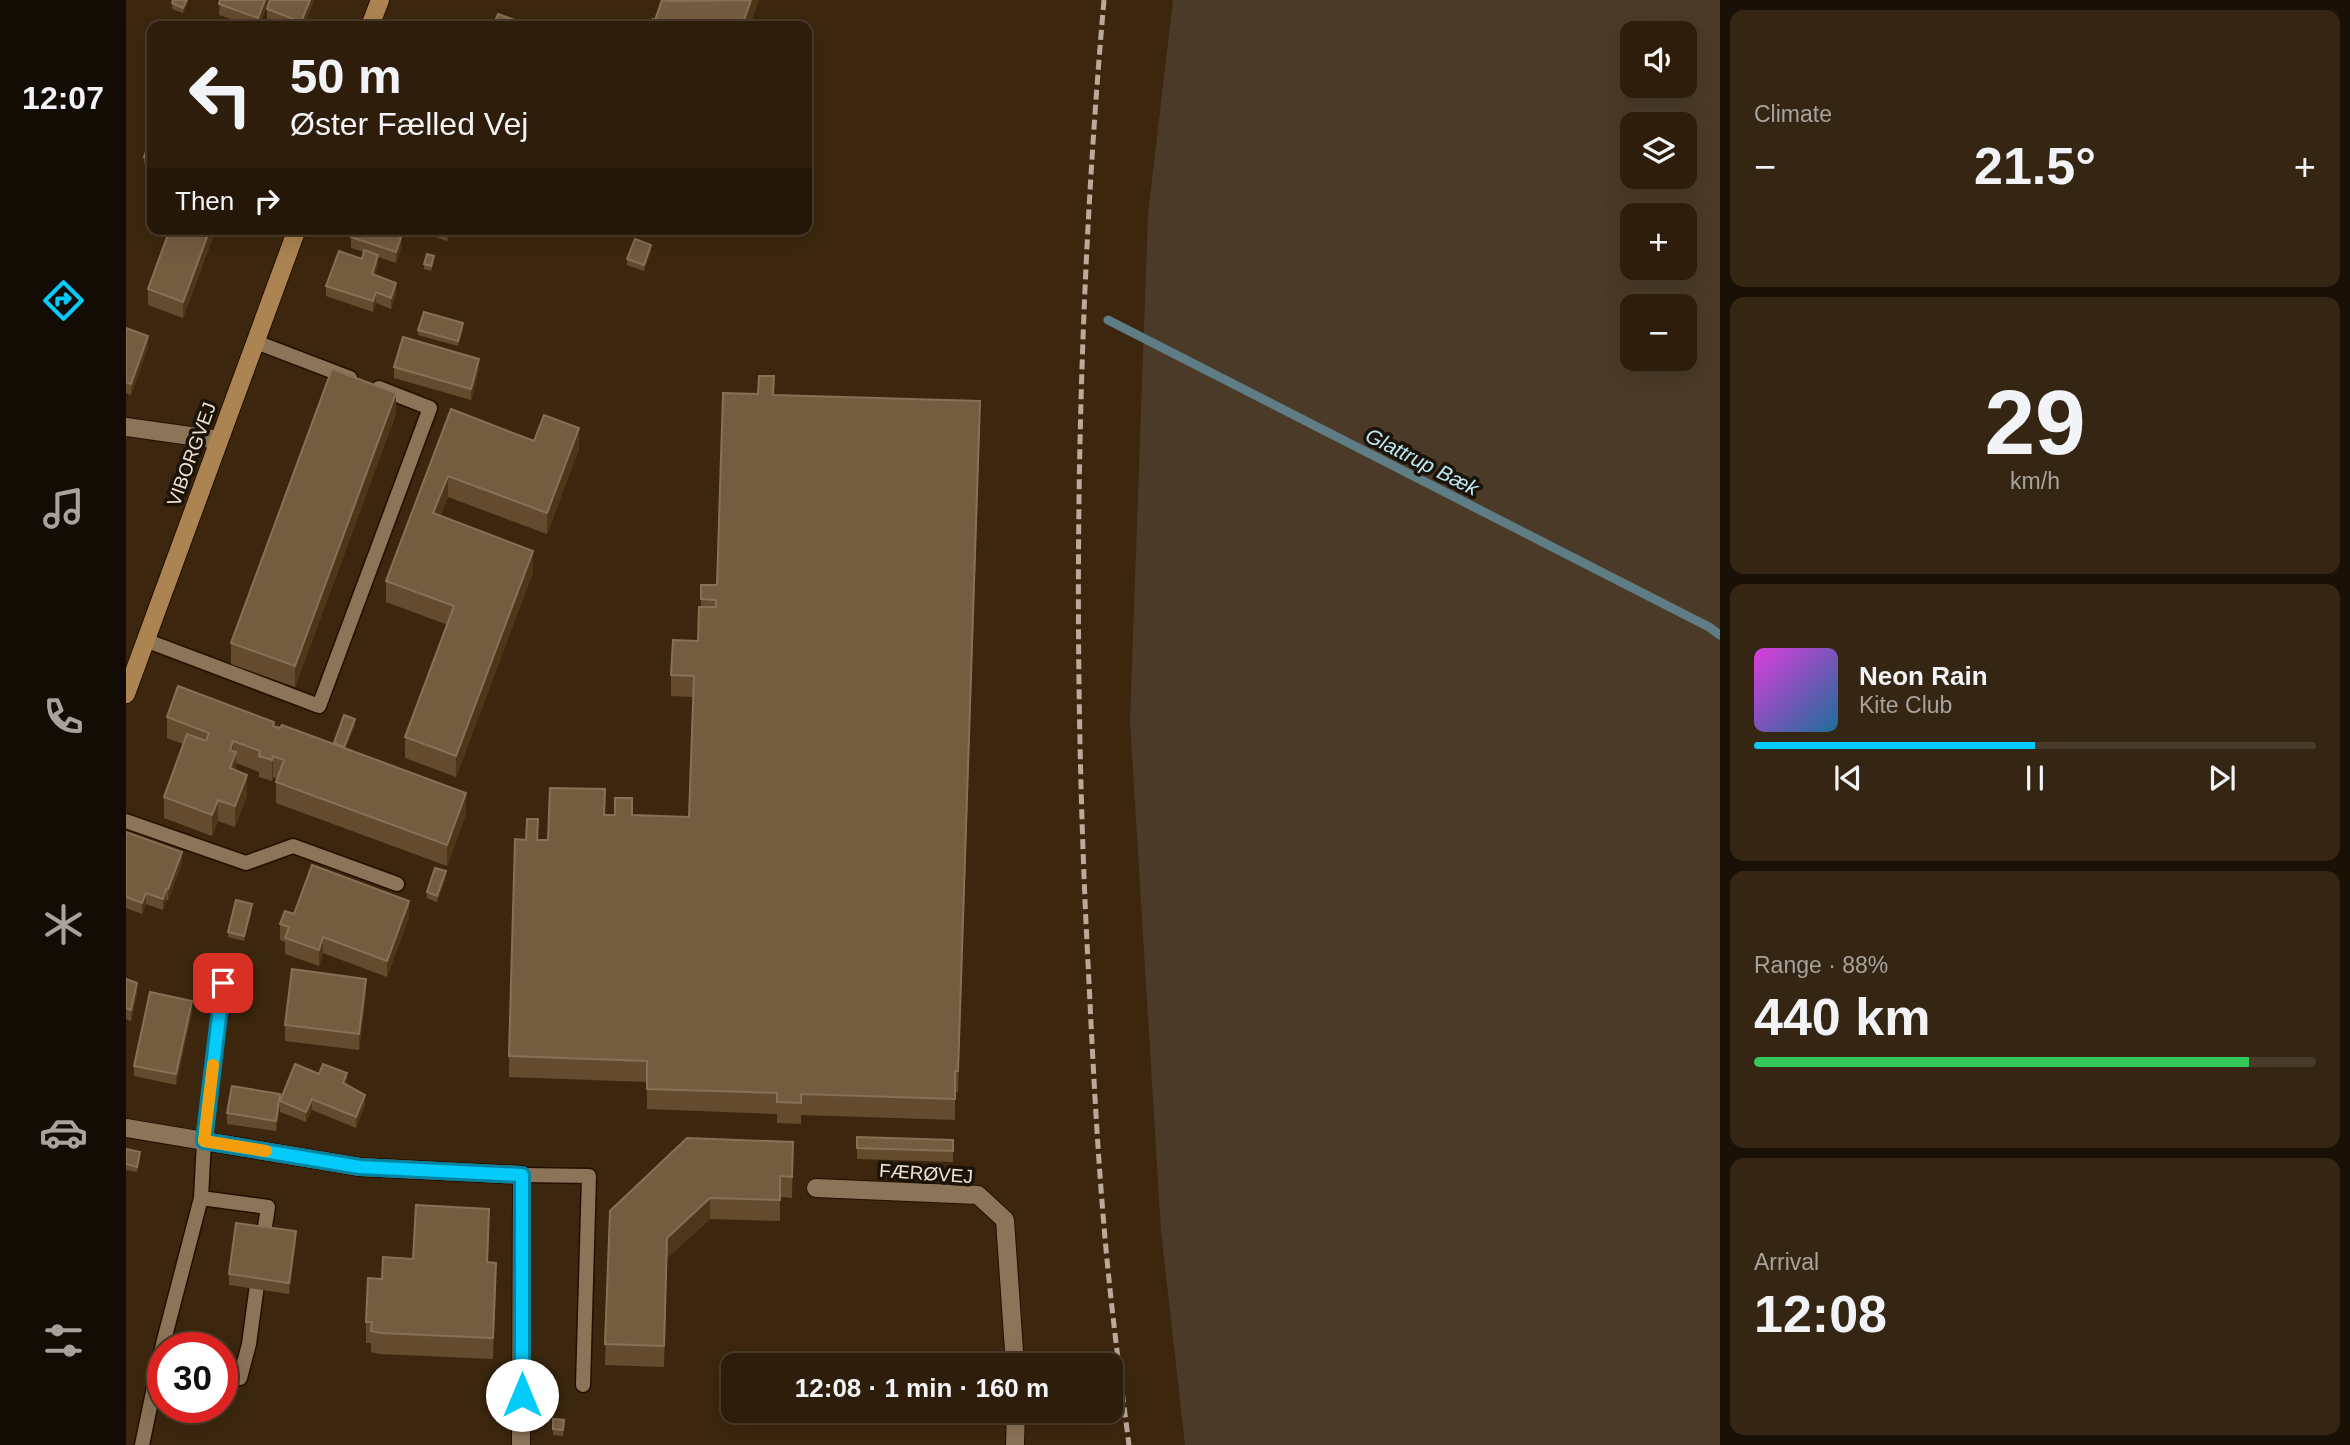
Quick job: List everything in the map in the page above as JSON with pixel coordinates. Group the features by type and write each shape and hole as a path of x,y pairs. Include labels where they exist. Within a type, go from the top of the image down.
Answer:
{"street":[{"path":"372,21 380,0"},
{"name":"VIBORGVEJ","path":"126,694 295,235"},
{"path":"126,426 219,440"},
{"path":"126,1128 360,1167 522,1175 522,1445"},
{"name":"FÆRØVEJ","path":"817,1188 978,1195 1005,1220 1014,1353"},
{"path":"1014,1445 1015,1423"}],"lane":[{"path":"145,640 319,706 430,408 256,342"},
{"path":"126,821 246,863 293,846 397,884"},
{"path":"169,1332 201,1198 204,1141 223,983"},
{"path":"522,1175 589,1176 583,1385"},
{"path":"201,1198 268,1207 249,1344 238,1378"},
{"path":"142,1445 147,1423"}],"shaded area":[{"path":"1173,0 1720,0 1720,1445 1185,1445 1161,1231 1130,721 1148,214"}],"building":[{"path":"173,0 187,0 183,8 172,3"},
{"path":"220,0 265,0 258,18 219,4"},
{"path":"270,0 310,0 301,21 267,9"},
{"path":"662,0 751,0 744,21 652,21"},
{"path":"498,14 517,21 495,21"},
{"path":"168,235 208,235 183,302 148,289"},
{"path":"352,235 402,235 396,252"},
{"path":"635,239 651,245 644,265 627,259"},
{"path":"364,250 378,255 372,274 396,283 391,298 376,292 373,301 326,286 339,251 362,259"},
{"path":"427,254 434,256 431,266 424,264"},
{"path":"424,312 463,323 458,341 418,330"},
{"path":"126,328 148,336 131,384 126,382"},
{"path":"403,337 479,359 471,389 394,367"},
{"path":"332,369 396,393 295,666 231,643"},
{"path":"759,376 774,376 773,395 980,401 955,1099 801,1094 801,1103 777,1102 777,1093 647,1089 647,1061 509,1056 515,839 526,840 527,819 538,819 537,840 548,840 550,788 605,789 604,815 615,815 615,798 632,798 632,815 689,817 694,676 671,675 673,640 698,641 699,607 716,607 716,600 701,599 701,585 717,585 723,393 758,394"},
{"path":"451,409 534,441 544,415 579,428 547,513 448,476 433,513 533,551 456,756 405,737 454,606 386,581"},
{"path":"178,686 274,722 273,726 280,728 282,725 466,793 447,845 276,782 284,760 273,756 272,760 259,756 260,751 233,741 230,750 236,752 230,768 247,775 235,806 218,800 212,815 164,797 187,734 206,741 209,733 167,717"},
{"path":"344,715 355,719 344,747 334,743"},
{"path":"126,832 182,852 163,899 146,893 142,903 126,897"},
{"path":"312,865 409,901 387,961 323,937 319,950 285,938 289,927 280,924 285,911 294,914"},
{"path":"435,868 446,871 437,896 427,892"},
{"path":"236,900 252,904 244,936 228,932"},
{"path":"292,969 366,979 359,1034 285,1025"},
{"path":"126,979 137,983 131,1010 126,1008"},
{"path":"150,992 192,1001 176,1074 134,1066"},
{"path":"295,1064 319,1074 323,1064 347,1073 343,1083 365,1095 356,1117 312,1099 306,1112 280,1101"},
{"path":"232,1086 280,1094 276,1121 227,1113"},
{"path":"857,1137 953,1140 953,1151 857,1148"},
{"path":"687,1138 793,1142 792,1177 780,1176 780,1200 710,1198 667,1238 664,1346 605,1344 610,1211"},
{"path":"126,1149 140,1152 137,1167 126,1164"},
{"path":"416,1205 489,1209 487,1262 496,1263 493,1338 371,1331 372,1322 366,1322 368,1278 382,1279 383,1257 413,1259"},
{"path":"236,1223 296,1231 289,1283 229,1274"},
{"path":"553,1419 564,1420 563,1430 553,1429"}],"waterway":[{"name":"Glattrup Bæk","path":"1108,320 1720,635"}],"railway":[{"path":"1104,0 1083,346 1078,577 1079,692 1086,923 1098,1141 1108,1272 1129,1445"}],"slow traffic":[{"path":"213,1065 204,1141 266,1151"}],"route":[{"path":"223,983 204,1141 360,1167 522,1175 522,1395"}]}
